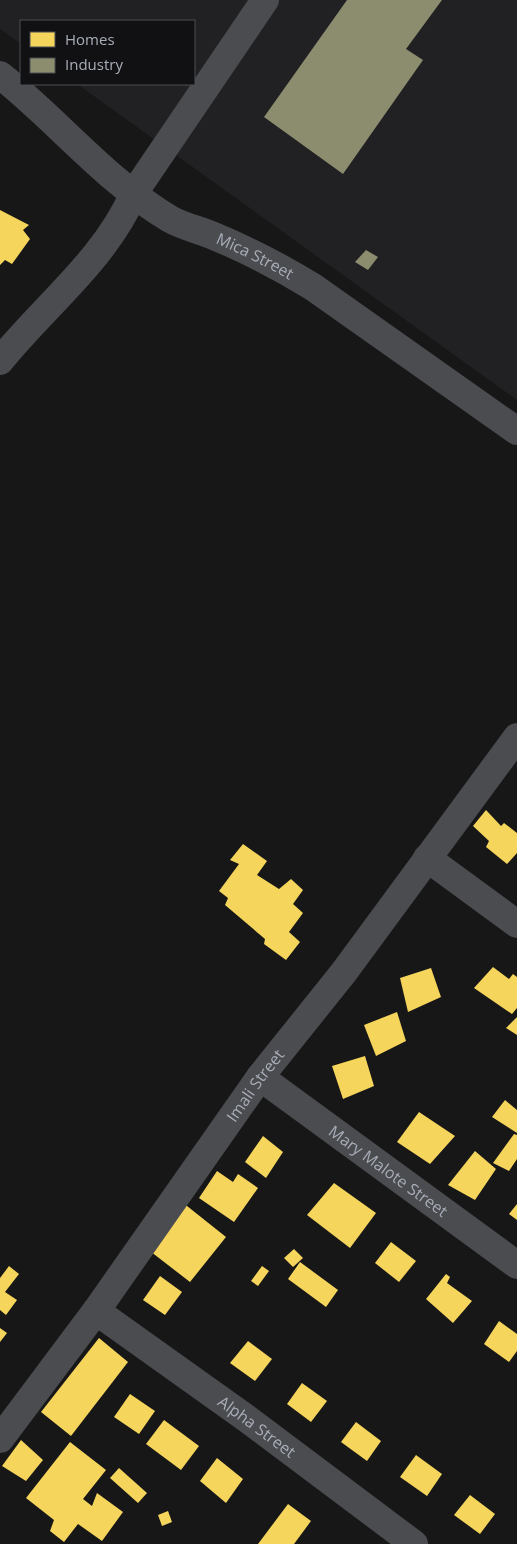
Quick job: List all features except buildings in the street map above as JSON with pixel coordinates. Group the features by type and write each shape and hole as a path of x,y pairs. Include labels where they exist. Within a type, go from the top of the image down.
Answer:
{"street":[{"path":"0,360 57,300 105,243 126,212 134,193 265,0"},
{"name":"Mica Street","path":"0,74 44,110 88,155 134,193 172,220 253,253 297,278 517,431"},
{"name":"Imali Street","path":"0,1439 96,1311 260,1077 344,972 517,737"},
{"path":"427,858 517,924"},
{"name":"Mary Malote Street","path":"260,1077 517,1265"},
{"name":"Alpha Street","path":"96,1311 246,1418 397,1539"}],"shaded area":[{"path":"0,0 517,0 517,400 78,85 195,85 195,20 20,20 20,43 0,29"}]}
